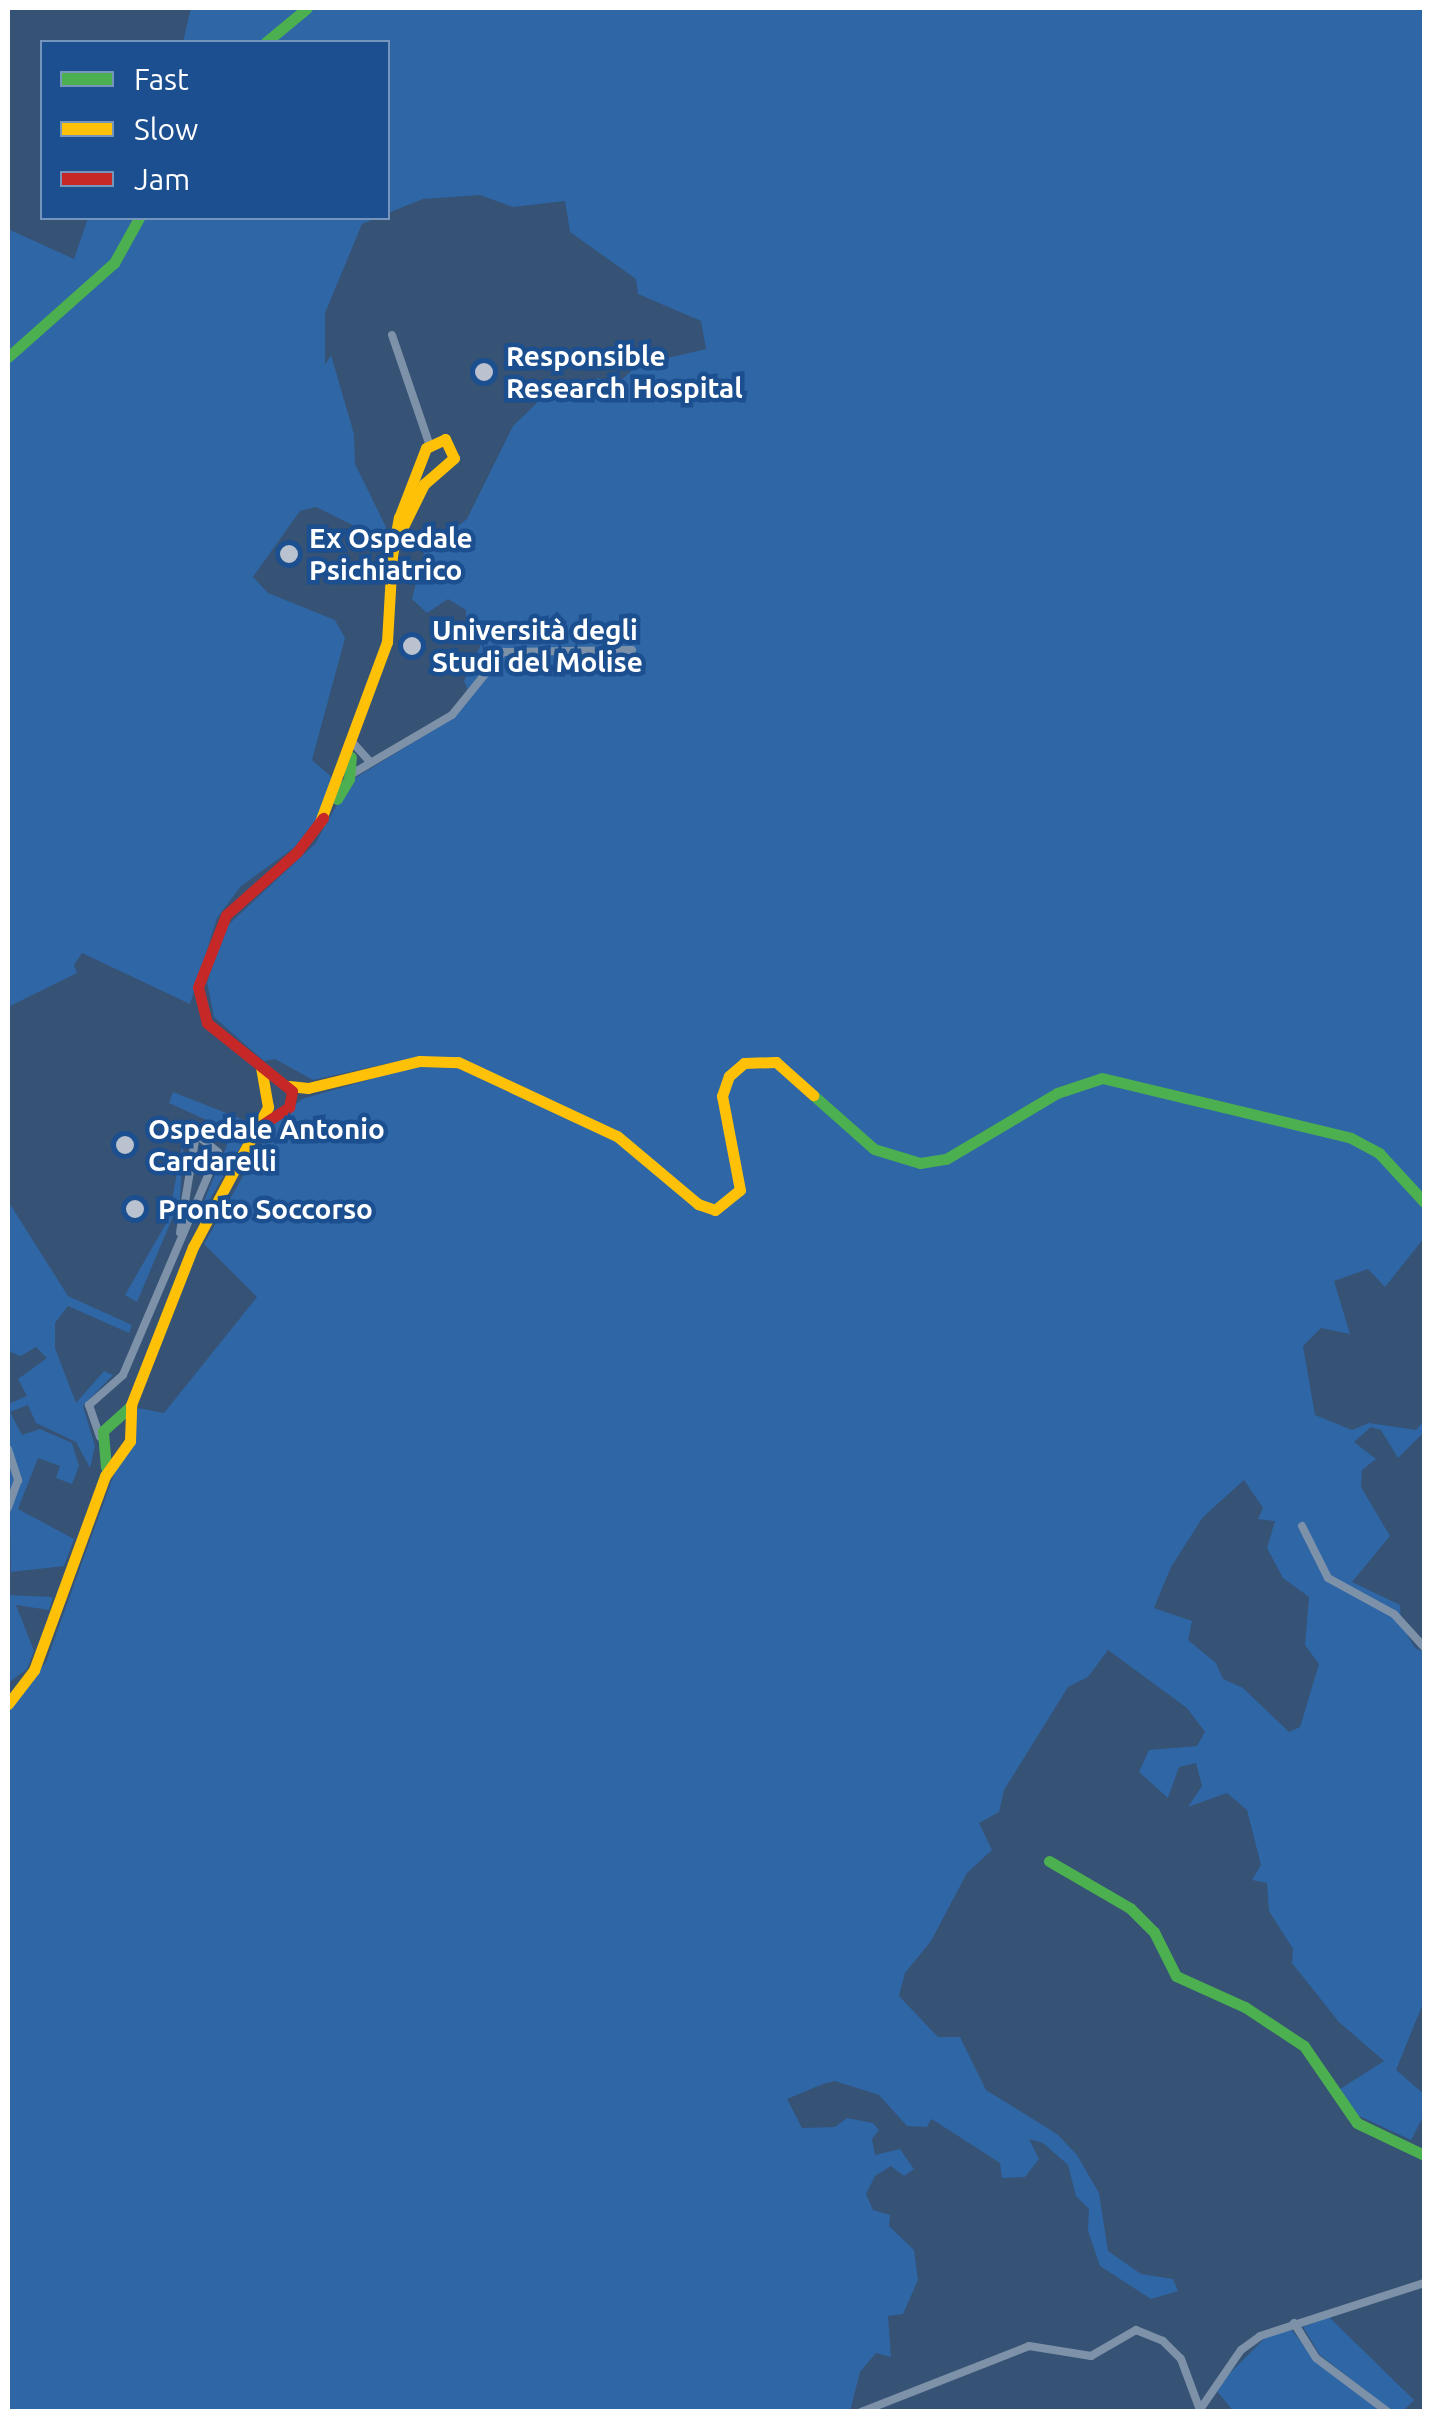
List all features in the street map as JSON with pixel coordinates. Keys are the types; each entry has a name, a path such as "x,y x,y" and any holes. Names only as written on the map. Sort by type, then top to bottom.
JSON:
{"main road":[{"path":"268,40 307,8"},
{"path":"8,356 114,263 138,220"},
{"path":"431,445 436,468 447,467"},
{"path":"394,545 424,484 447,467 454,446 431,445"},
{"path":"345,776 358,722 392,622 394,545 431,445"},
{"path":"358,722 345,776 320,822 297,852 222,922 197,999 224,1042 284,1084 308,1088 420,1061 458,1062 617,1136 698,1204 715,1210 730,1204 740,1190 722,1096 729,1076 744,1063 776,1062 874,1149 920,1163 946,1159 1057,1093 1102,1078 1351,1138 1379,1153 1424,1202"},
{"path":"8,1704 34,1670 105,1476 118,1424 131,1406 193,1247 268,1106 261,1069"},
{"path":"265,1090 284,1084"},
{"path":"284,1084 288,1106"},
{"path":"260,1126 308,1088"},
{"path":"268,1106 288,1106"},
{"path":"110,1447 130,1441 118,1424"},
{"path":"1049,1861 1130,1908 1154,1932 1176,1976 1194,1989 1246,2008 1304,2046 1357,2123 1424,2155"}],"street":[{"path":"392,334 431,445"},
{"path":"345,776 452,714 503,652 632,650"},
{"path":"354,744 370,762"},
{"path":"110,1447 90,1418 94,1399 123,1375 180,1233 218,1152 196,1134 180,1233"},
{"path":"90,1418 118,1424"},
{"path":"8,1449 18,1480 8,1508"},
{"path":"1302,1526 1328,1578 1394,1614 1424,1647"},
{"path":"1199,2411 1241,2350 1294,2323 1424,2283"},
{"path":"1294,2323 1316,2358 1388,2412"},
{"path":"861,2412 1028,2346 1091,2356 1136,2330 1175,2352 1199,2411"}],"shaded area":[{"path":"191,8 1424,8 1424,1196 1409,1194 1424,1209 1424,1238 1385,1287 1368,1269 1334,1281 1350,1334 1321,1328 1303,1346 1315,1415 1352,1430 1369,1423 1416,1430 1424,1421 1424,1432 1398,1458 1381,1430 1371,1427 1354,1442 1376,1459 1362,1470 1361,1487 1390,1536 1352,1582 1400,1605 1401,1624 1415,1648 1424,1652 1424,2001 1396,2070 1424,2094 1424,2115 1411,2140 1353,2113 1340,2089 1384,2061 1339,2022 1292,1963 1293,1949 1269,1911 1267,1883 1252,1880 1261,1865 1247,1810 1227,1793 1188,1807 1202,1786 1196,1763 1179,1767 1168,1798 1139,1772 1149,1750 1197,1746 1205,1732 1187,1708 1108,1650 1088,1677 1068,1687 1004,1790 999,1812 979,1823 992,1850 967,1873 931,1941 905,1973 899,1996 938,2037 960,2037 986,2090 1057,2134 1077,2155 1099,2193 1108,2251 1141,2274 1173,2279 1178,2291 1151,2299 1100,2266 1088,2231 1089,2209 1076,2196 1068,2165 1043,2143 1029,2139 1039,2159 1025,2177 1002,2178 1000,2163 931,2119 927,2127 907,2126 879,2095 835,2081 823,2084 787,2099 802,2128 835,2127 847,2118 873,2123 879,2130 872,2139 875,2155 900,2149 914,2169 904,2176 891,2166 875,2176 866,2194 873,2210 890,2215 889,2226 914,2250 918,2280 903,2314 888,2316 891,2357 876,2353 860,2372 850,2411 8,2412 8,1712 46,1662 138,1408 164,1413 257,1297 204,1244 274,1122 302,1099 399,1071 399,1061 313,1080 275,1059 264,1061 214,1017 207,982 227,926 315,844 350,781 447,722 471,697 464,681 484,638 482,625 466,620 466,610 448,599 427,613 412,599 424,552 467,519 513,426 548,392 583,392 597,378 618,383 638,365 706,349 701,321 638,294 636,279 570,232 565,201 513,207 480,195 423,199 390,212 390,40 183,40","holes":["1244,1480 1263,1508 1258,1519 1275,1521 1267,1548 1283,1578 1309,1597 1305,1645 1319,1664 1300,1727 1289,1732 1243,1688 1223,1679 1216,1663 1188,1640 1192,1621 1154,1608 1171,1567 1203,1517"]},
{"path":"87,220 372,220 362,224 325,313 325,365 331,355 354,434 355,464 386,527 381,539 316,507 300,511 253,577 268,593 335,620 345,638 312,760 334,779 320,815 295,847 241,886 217,918 190,1004 82,953 74,965 77,973 8,1007 8,229 74,259"},
{"path":"173,1092 254,1124 193,1228 227,1145 215,1124 169,1103"},
{"path":"184,1136 180,1200 137,1302 125,1295 168,1220"},
{"path":"8,1201 68,1296 132,1325 129,1333 68,1306 55,1323 55,1348 76,1403 104,1371 113,1375 83,1406 95,1446 90,1468 76,1442 36,1423 28,1405 10,1412 22,1435 40,1429 72,1443 79,1466 72,1484 56,1478 60,1466 38,1458 18,1509 74,1539 64,1566 11,1572 8,1404 27,1396 18,1379 47,1358 36,1347 21,1356 8,1351"},
{"path":"8,1595 53,1597 49,1610 16,1605 34,1651 27,1669 8,1683"},
{"path":"1329,2317 1414,2400 1403,2411 1392,2411 1320,2355 1303,2327"},
{"path":"1292,2330 1315,2361 1380,2411 1233,2411 1217,2391 1228,2375 1267,2336"}],"traffic: fast":[{"path":"268,40 307,8"},
{"path":"8,357 114,263 138,220"},
{"path":"337,799 349,779 351,757"},
{"path":"813,1095 874,1149 920,1163 946,1159 1057,1093 1102,1078 1351,1138 1379,1153 1424,1202"},
{"path":"106,1467 103,1431 131,1406"},
{"path":"1049,1861 1130,1908 1154,1932 1176,1976 1245,2007 1304,2046 1357,2123 1424,2155"}],"traffic: slow":[{"path":"320,822 387,642 392,556 399,518 426,448 445,439 454,458 424,484 394,545"},
{"path":"289,1086 308,1088 420,1061 458,1062 617,1136 698,1204 715,1210 740,1190 722,1096 729,1076 744,1063 776,1062 813,1095"},
{"path":"8,1704 34,1670 105,1476 130,1441 131,1405 193,1247 268,1107 261,1069"}],"traffic: jam":[{"path":"260,1126 289,1107 292,1091 207,1023 198,987 226,915 297,852 323,818"}],"place":[{"name":"Responsible Research Hospital","path":"484,372"},
{"name":"Ex Ospedale Psichiatrico","path":"289,554"},
{"name":"Università degli Studi del Molise","path":"412,646"},
{"name":"Ospedale Antonio Cardarelli","path":"125,1145"},
{"name":"Pronto Soccorso","path":"135,1209"}]}
